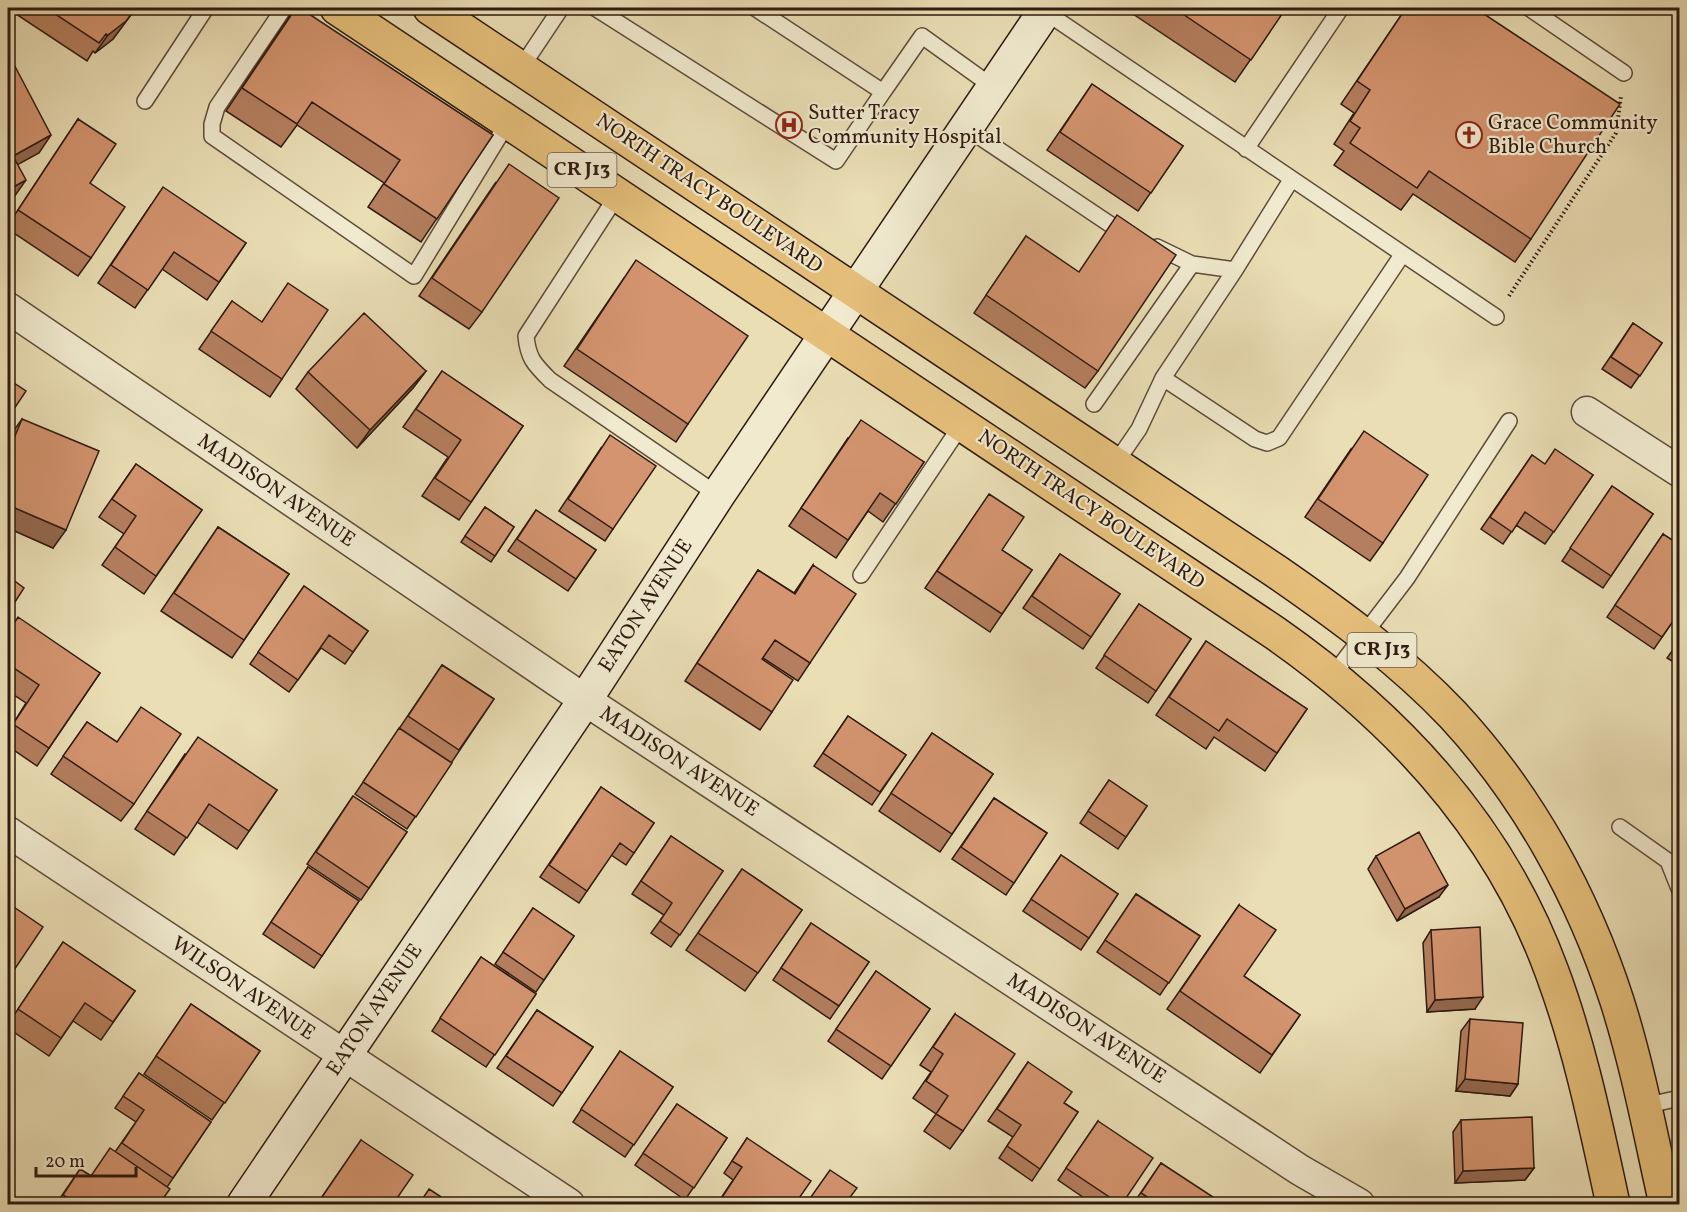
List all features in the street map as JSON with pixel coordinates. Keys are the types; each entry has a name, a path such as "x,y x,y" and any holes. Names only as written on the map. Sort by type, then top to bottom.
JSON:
{"main road":[{"name":"NORTH TRACY BOULEVARD","path":"337,8 1275,633 1333,675 1384,720 1440,780 1487,845 1512,886 1551,969 1567,1015 1594,1117 1613,1204"},
{"name":"NORTH TRACY BOULEVARD","path":"430,8 1327,606 1365,635 1425,687 1453,716 1505,779 1546,840 1576,897 1604,962 1618,1003 1666,1204"}],"street":[{"name":"EATON AVENUE","path":"244,1204 585,700 718,495 1046,9"},
{"name":"MADISON AVENUE","path":"8,308 585,700 1300,1170 1359,1204"},
{"path":"1587,412 1680,472"},
{"name":"WILSON AVENUE","path":"8,832 569,1204"}],"lane":[{"path":"145,101 207,8"},
{"path":"284,8 217,107 212,124 212,136 414,276 508,122"},
{"path":"521,68 561,8"},
{"path":"595,8 836,161 922,36 993,87"},
{"path":"755,8 884,92"},
{"path":"1246,149 1341,8"},
{"path":"1529,8 1624,73"},
{"path":"1046,9 1246,149 1496,317"},
{"path":"965,127 1114,227 1192,264 1235,270"},
{"path":"1115,464 1139,429 1163,378 1292,180"},
{"path":"618,194 526,336 528,354 536,367 550,380 718,495"},
{"path":"1163,378 1255,440 1267,443 1279,438 1402,255"},
{"path":"1094,404 1192,264"},
{"path":"1333,675 1407,578 1509,421"},
{"path":"861,575 962,424"},
{"path":"1620,827 1674,864 1680,891"},
{"path":"1644,1106 1680,1098"}],"path":[{"path":"1496,317 1616,133 1624,73"}],"building":[{"path":"46,8 136,8 126,21 108,35 106,34 99,43"},
{"path":"296,8 300,8 493,135 437,219 384,184 400,160 312,102 297,124 242,88"},
{"path":"1174,8 1286,8 1251,60"},
{"name":"Grace Community Bible Church","path":"1406,8 1475,8 1620,104 1531,239 1429,171 1417,188 1350,143 1360,128 1350,121 1370,90 1357,81"},
{"path":"8,53 51,135 13,156 26,180 8,190"},
{"path":"1092,84 1183,146 1151,193 1060,132"},
{"path":"78,119 116,144 90,183 125,207 91,258 18,210"},
{"path":"509,164 559,198 482,312 432,278"},
{"path":"163,187 246,243 219,282 174,252 148,290 111,265"},
{"path":"1117,215 1176,255 1098,371 986,295 1026,236 1079,272"},
{"path":"636,260 748,336 688,424 577,349"},
{"path":"288,283 328,310 282,379 211,331 232,301 262,322"},
{"path":"364,313 426,371 370,430 308,372"},
{"path":"1633,323 1662,343 1640,376 1611,357"},
{"path":"442,371 523,426 471,502 435,478 461,440 416,409"},
{"path":"8,379 26,391 8,418"},
{"path":"22,419 99,451 66,530 8,505 8,453"},
{"path":"861,420 924,462 896,504 880,493 848,540 801,508"},
{"path":"1364,431 1428,475 1383,543 1318,499"},
{"path":"610,435 656,466 613,529 568,499"},
{"path":"1555,449 1593,475 1554,532 1525,512 1512,532 1490,517 1532,455 1545,464"},
{"path":"136,464 202,510 156,576 115,547 136,516 112,499"},
{"path":"1612,486 1653,514 1611,576 1570,548"},
{"path":"989,494 1024,517 1002,550 1032,570 1002,614 937,571"},
{"path":"485,507 514,527 495,556 465,536"},
{"path":"536,510 596,550 576,579 517,539"},
{"path":"218,527 289,574 244,640 174,593"},
{"path":"1663,534 1680,545 1680,611 1662,637 1615,605"},
{"path":"1060,554 1120,594 1091,637 1032,596"},
{"path":"813,565 856,594 810,663 775,640 762,659 793,680 772,712 697,663 758,570 795,594"},
{"path":"8,576 24,588 8,613"},
{"path":"304,586 368,631 353,652 329,635 298,680 258,652"},
{"path":"1139,604 1191,639 1156,691 1104,655"},
{"path":"18,617 100,673 49,748 13,724 39,685 8,664 8,633"},
{"path":"1206,641 1307,709 1277,753 1227,719 1219,731 1169,697"},
{"path":"442,665 494,699 459,750 408,716"},
{"path":"141,707 181,734 134,804 63,756 87,722 117,742"},
{"path":"848,716 906,755 880,792 823,753"},
{"path":"399,728 452,763 416,817 363,782"},
{"path":"932,733 993,774 952,834 891,793"},
{"path":"198,737 277,790 249,831 209,804 187,838 147,811"},
{"path":"1109,780 1147,806 1126,837 1088,811"},
{"path":"601,787 654,823 634,853 620,843 587,891 549,865"},
{"path":"353,796 407,832 369,888 316,852"},
{"path":"994,798 1047,833 1014,883 961,847"},
{"path":"1419,832 1448,885 1405,909 1376,856"},
{"path":"671,836 723,871 680,935 660,921 672,903 641,881"},
{"path":"1061,855 1118,894 1089,938 1031,899"},
{"path":"308,867 359,901 322,956 271,922"},
{"path":"742,869 802,910 758,973 698,933"},
{"path":"1136,894 1200,936 1169,983 1105,940"},
{"path":"8,903 43,927 8,979"},
{"path":"1239,905 1276,930 1244,976 1300,1015 1272,1055 1180,991"},
{"path":"533,908 574,936 544,980 503,952"},
{"path":"811,923 869,962 839,1006 781,968"},
{"path":"1480,927 1483,997 1435,1000 1431,930"},
{"path":"63,942 135,991 113,1022 85,1003 61,1038 18,1009"},
{"path":"481,957 536,994 495,1055 440,1018"},
{"path":"876,971 930,1009 891,1066 836,1029"},
{"path":"191,1004 260,1051 225,1103 156,1056"},
{"path":"537,1010 593,1047 562,1093 506,1056"},
{"path":"955,1014 1015,1054 963,1131 936,1114 948,1096 926,1081 943,1054 933,1047"},
{"path":"1470,1019 1523,1023 1518,1084 1465,1079"},
{"path":"620,1051 673,1087 634,1145 581,1109"},
{"path":"1028,1062 1072,1092 1064,1103 1078,1112 1040,1169 1007,1146 1021,1125 997,1109"},
{"path":"139,1073 211,1122 173,1178 122,1143 144,1110 123,1096"},
{"path":"677,1104 727,1138 694,1188 643,1153"},
{"path":"1532,1117 1534,1168 1463,1171 1461,1120"},
{"path":"1098,1121 1153,1158 1122,1204 1066,1168"},
{"path":"747,1138 811,1181 795,1204 722,1204 719,1202 742,1167 732,1161"},
{"path":"361,1140 413,1175 393,1204 327,1204 320,1200"},
{"path":"110,1148 170,1189 159,1204 78,1204 63,1195 80,1169 91,1176"},
{"path":"8,1161 14,1166 8,1175"},
{"path":"1161,1163 1216,1199 1212,1204 1153,1204 1155,1202 1141,1193"},
{"path":"830,1170 857,1188 845,1204 806,1204"},
{"path":"429,1189 452,1204 419,1204"}],"place":[{"name":"Sutter Tracy Community Hospital","path":"789,125"},
{"name":"Grace Community Bible Church","path":"1469,135"}]}
